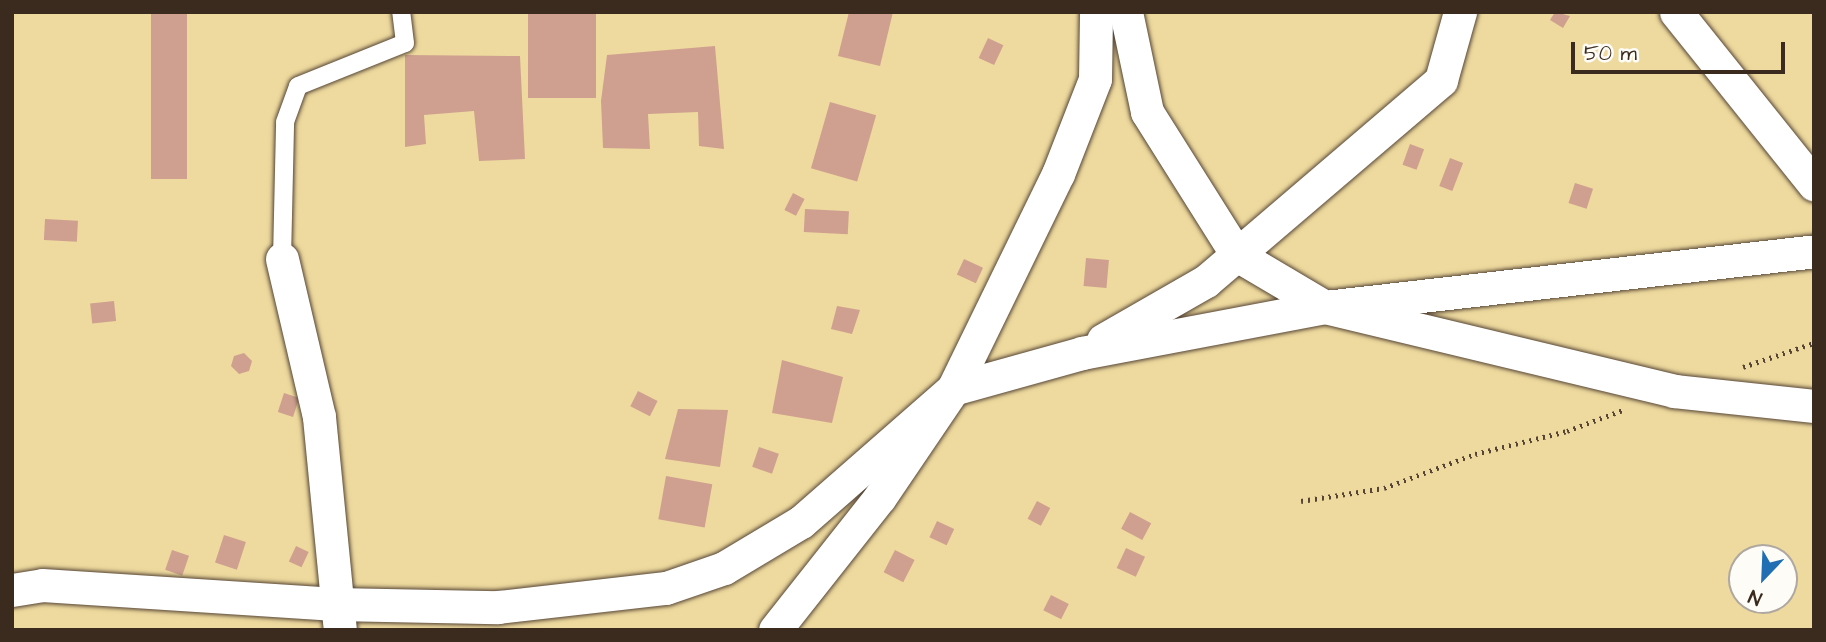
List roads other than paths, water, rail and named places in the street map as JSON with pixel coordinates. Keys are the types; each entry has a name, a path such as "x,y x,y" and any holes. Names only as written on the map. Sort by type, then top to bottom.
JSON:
{"street":[{"path":"775,630 880,497 953,389 1058,174 1095,79 1096,12"},
{"path":"1126,12 1147,112 1237,255 1325,307 1674,391 1814,407"},
{"path":"1082,353 1206,281 1441,79 1460,12"},
{"path":"1676,12 1814,184"},
{"path":"12,590 42,585 338,617 498,607 666,589 724,568 801,522 953,389 1082,353 1325,307 1814,251"},
{"path":"282,259 319,417 338,617"}],"lane":[{"path":"282,259 285,121 299,86 405,43 401,12"}]}
